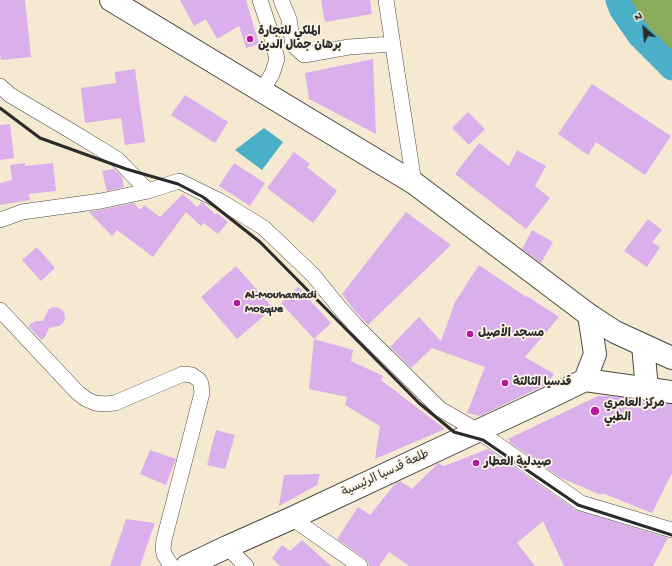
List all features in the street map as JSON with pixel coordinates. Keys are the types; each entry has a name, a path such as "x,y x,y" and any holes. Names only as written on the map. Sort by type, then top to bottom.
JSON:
{"main road":[{"path":"112,0 414,183 588,315 615,332 672,358"},
{"path":"588,315 595,354 585,380 672,392"},
{"path":"643,345 647,389"},
{"name":"طلعة قدسيا الرئيسية","path":"187,566 585,380"}],"street":[{"path":"260,0 277,59 272,74 262,91"},
{"path":"281,0 289,20 293,45 304,55 349,47 392,44"},
{"path":"386,0 414,183"},
{"path":"0,86 10,95 117,159 148,191"},
{"path":"0,220 22,212 101,201 148,191 179,181 220,201 264,228 313,275 338,307 356,326 440,409 478,431 581,502 672,530"},
{"path":"0,310 78,393 95,403 116,404 183,374 192,375 202,384 202,393 164,540 164,554 172,566"},
{"path":"292,518 360,566"},
{"path":"227,547 246,566"}],"green space":[{"path":"620,0 672,0 672,69 640,36"}],"water":[{"path":"264,128 283,142 262,170 235,150"}],"building":[{"path":"0,0 25,0 31,57 1,60"},
{"path":"180,0 246,0 259,44 246,48 239,26 217,39 206,19 194,26"},
{"path":"321,0 370,0 372,14 325,22"},
{"path":"373,59 376,134 309,99 305,73"},
{"path":"135,69 145,142 125,145 121,118 85,123 81,88 116,83 115,72"},
{"path":"592,84 671,136 645,175 596,142 588,155 558,134"},
{"path":"185,95 228,122 215,143 171,115"},
{"path":"468,112 485,129 469,145 452,128"},
{"path":"10,124 14,158 0,160 0,125"},
{"path":"479,143 509,166 517,150 546,166 535,186 550,198 526,229 455,174"},
{"path":"294,152 310,164 307,167 337,191 313,223 267,188"},
{"path":"25,163 25,166 53,163 56,191 29,194 30,200 0,205 0,183 12,180 10,165"},
{"path":"234,163 265,183 250,206 219,186"},
{"path":"114,169 122,177 124,187 107,191 102,171"},
{"path":"183,194 197,207 202,202 216,215 217,213 228,222 218,234 204,223 201,226 186,212 153,257 117,230 112,236 89,212 134,203 140,210 144,205 160,217"},
{"path":"406,212 451,245 368,325 342,294"},
{"path":"648,219 662,230 652,242 660,247 647,267 624,251"},
{"path":"532,230 553,242 541,263 522,249"},
{"path":"37,247 55,268 41,281 22,260"},
{"path":"479,265 526,297 527,296 559,317 525,357 554,374 547,384 480,416 467,413 485,367 432,348 411,368 390,347 419,317 441,341 455,302"},
{"name":"Al-Mouhamadi Mosque","path":"236,266 273,308 237,339 201,297"},
{"path":"298,287 331,323 314,339 281,303"},
{"path":"53,307 59,308 64,312 64,321 59,326 49,328 44,338 41,340 29,327 30,324 36,321 43,321 48,310"},
{"path":"314,339 353,350 351,361 383,376 381,380 445,429 375,459 380,426 345,405 347,397 309,389"},
{"path":"598,396 628,398 646,402 672,404 672,473 652,513 602,493 601,495 559,477 509,442 510,441 508,439"},
{"path":"216,430 235,435 225,469 207,465"},
{"path":"488,449 576,510 668,538 653,566 564,566 543,521 517,543 535,566 409,566 389,552 379,566 369,566 365,559 337,539 358,507 370,515 395,484 400,481 412,489 438,463 444,466"},
{"path":"150,450 176,459 166,485 140,474"},
{"path":"320,474 317,485 279,506 284,475"},
{"path":"126,519 155,523 140,566 110,566"},
{"path":"302,540 331,566 280,566 272,558 282,545 290,551"}],"waterway":[{"path":"618,0 622,10 640,36 672,68"}],"railway":[{"path":"0,108 40,138 126,169 178,184 203,197 260,242 419,403 454,432 483,440 578,505 672,535"}],"place":[{"name":"الملكي للتجارة برهان جمال الدين","path":"250,39"},
{"name":"Al-Mouhamadi Mosque","path":"237,303"},
{"name":"مسجد الأصيل","path":"470,334"},
{"name":"قدسيا الثالثة","path":"505,383"},
{"name":"مركز العامري الطبي","path":"595,411"},
{"name":"صيدلية العطار","path":"476,463"}]}
